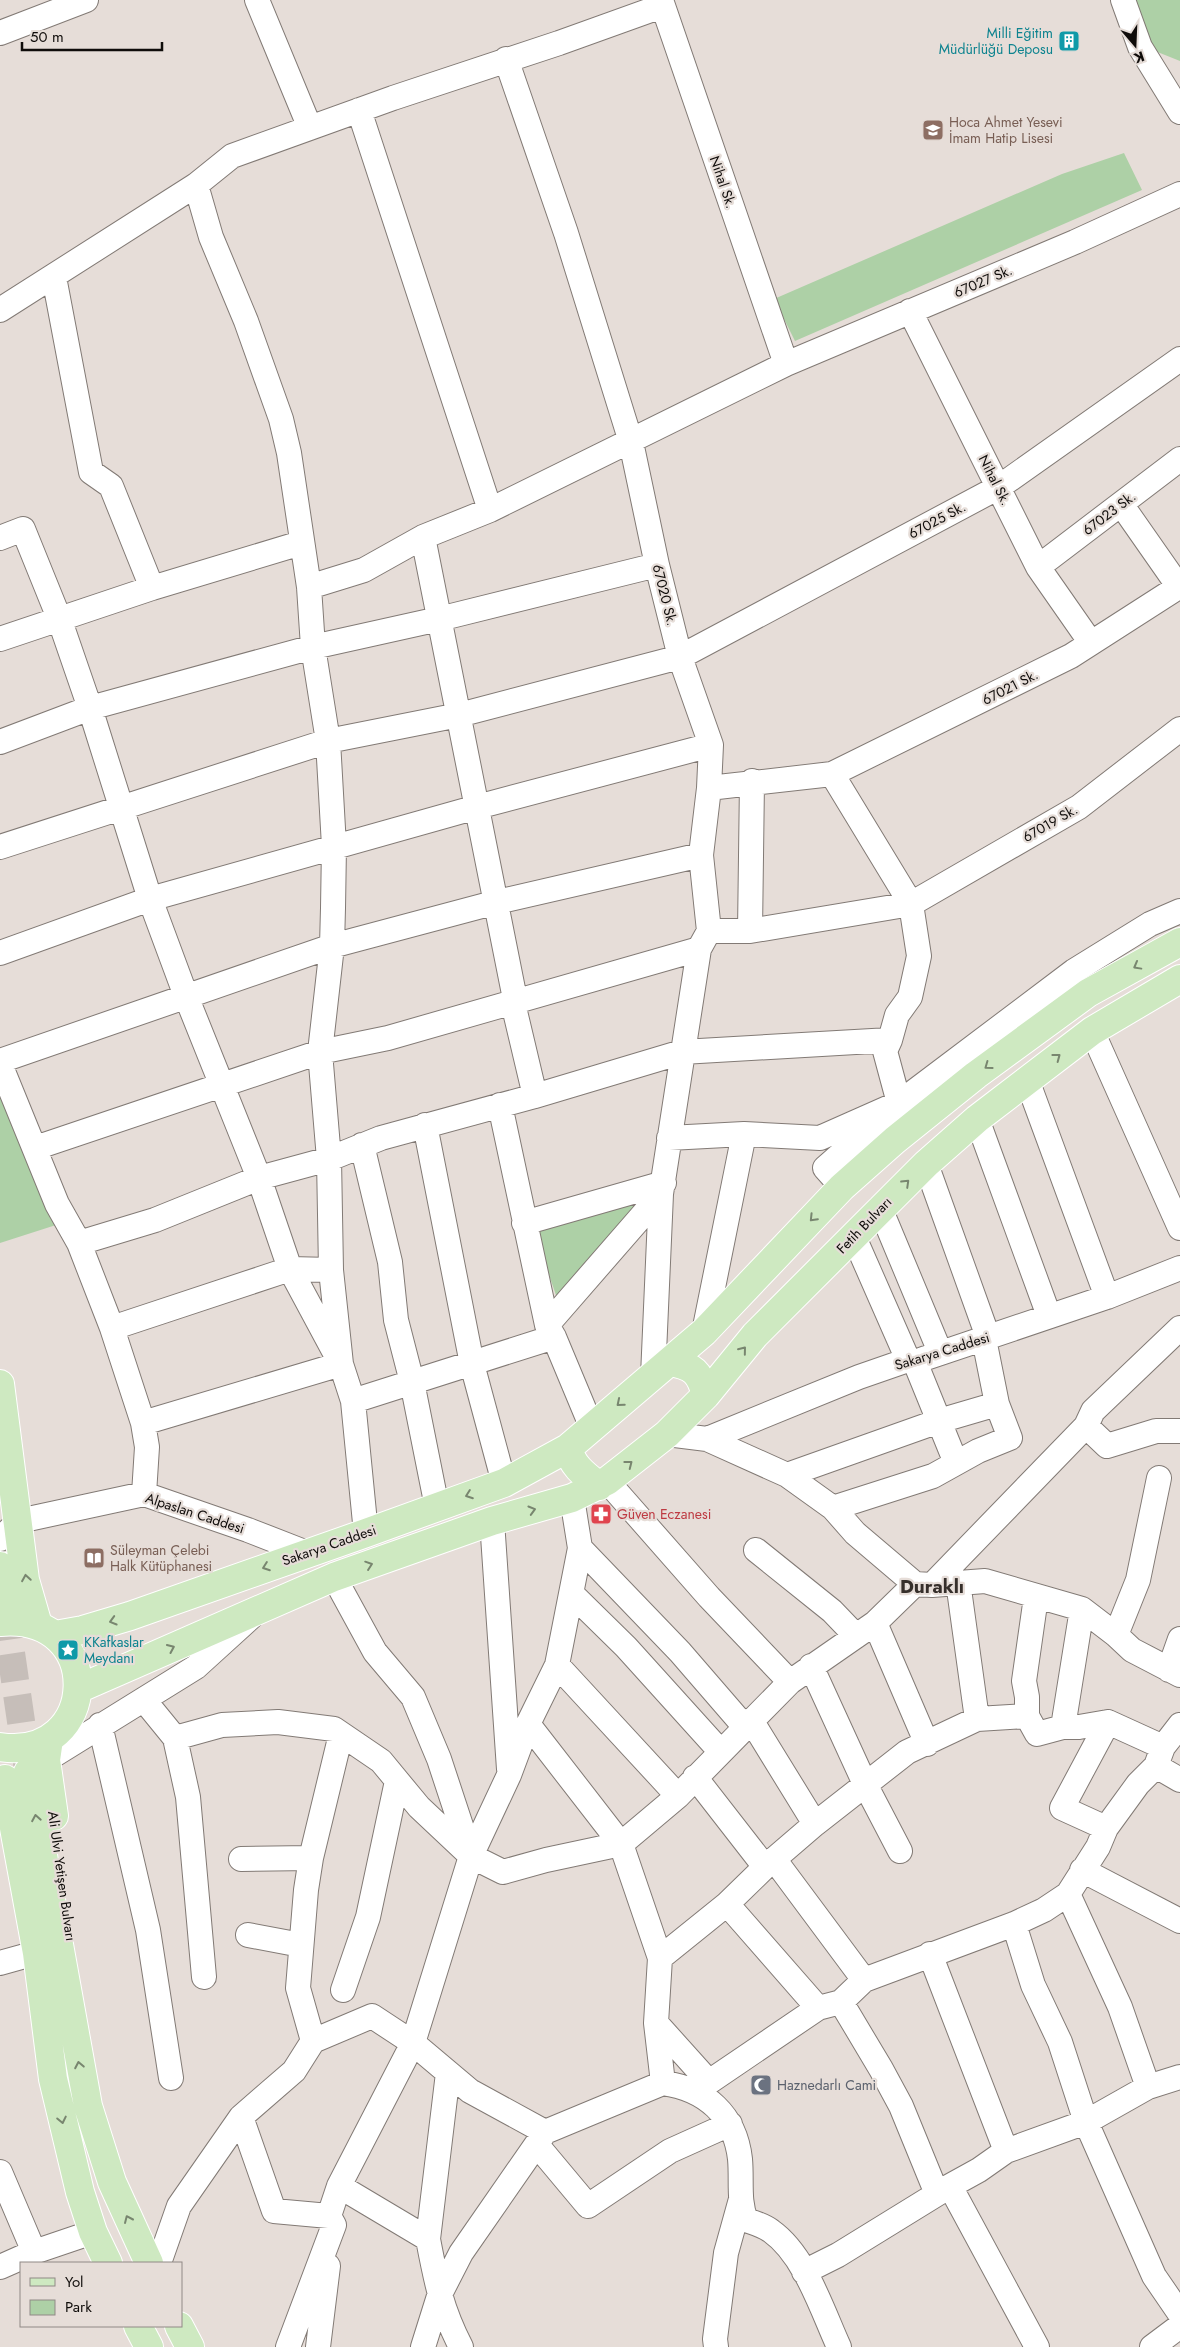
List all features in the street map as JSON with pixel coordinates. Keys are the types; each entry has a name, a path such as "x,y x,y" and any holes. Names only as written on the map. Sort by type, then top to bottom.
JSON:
{"main road":[{"path":"592,1428 704,1332 842,1187 976,1075 1080,999 1180,942"},
{"name":"Fetih Bulvarı","path":"572,1498 603,1484 666,1434 706,1395 755,1335 854,1237 880,1208 926,1164 977,1120 1092,1031 1180,979"},
{"path":"661,1369 685,1365 696,1372 702,1380 706,1395"},
{"path":"0,1384 10,1530 25,1580 46,1630 71,1656 76,1668 78,1688 74,1708 64,1726 32,1763"},
{"name":"Sakarya Caddesi","path":"3,1617 46,1630 83,1630 130,1616 504,1483 568,1448 592,1428"},
{"path":"568,1448 570,1457 577,1467 603,1484"},
{"path":"78,1688 334,1577 492,1521 572,1498"},
{"path":"0,1566 3,1617"},
{"path":"0,1747 14,1749 32,1747 37,1953 58,2017 53,2079 68,2148 93,2232 108,2262"},
{"name":"Ali Ulvi Yetişen Bulvarı","path":"32,1763 76,1976 58,2017 112,2182 149,2262"},
{"path":"0,1831 12,1959 58,2017"},
{"path":"139,2327 149,2347"},
{"path":"180,2327 190,2347"}],"street":[{"path":"0,33 86,0"},
{"path":"258,0 310,128"},
{"path":"1123,0 1140,47 1180,112"},
{"path":"0,310 196,185 232,156 359,110 559,43 662,3"},
{"name":"Nihal Sk.","path":"662,3 786,364"},
{"name":"67020 Sk.","path":"506,60 566,233 631,442 657,565 680,657 711,745"},
{"path":"359,110 490,510"},
{"path":"196,185 211,237 249,330 281,419 289,453 309,587 313,647 328,741 334,846 332,946 320,1052 329,1159 330,1270 341,1364"},
{"name":"67027 Sk.","path":"309,587 364,570 423,537 490,510 786,364 1075,242 1180,194"},
{"path":"54,277 80,402 91,472 111,486 152,588"},
{"name":"Nihal Sk.","path":"910,311 1038,567 1091,643"},
{"name":"67025 Sk.","path":"0,847 328,741 459,714 680,657 999,487 1180,359"},
{"name":"67023 Sk.","path":"1038,567 1180,459"},
{"path":"1121,504 1179,586"},
{"path":"0,538 23,529 59,618 90,708 150,899 186,996 259,1178 290,1270 341,1364 353,1401 366,1533"},
{"path":"423,537 497,902 514,994 513,1003 535,1096"},
{"path":"0,639 152,588 301,543"},
{"path":"0,742 90,708 313,647 439,619 657,565"},
{"name":"67021 Sk.","path":"832,774 1071,656 1179,586"},
{"name":"67019 Sk.","path":"911,904 1079,807 1180,729"},
{"path":"0,953 150,899 477,806 711,745 710,788 701,855 704,940 682,1052 663,1188 661,1369"},
{"path":"710,788 832,774 911,904 918,956 910,997 897,1015 885,1050 900,1103"},
{"path":"750,931 752,782"},
{"path":"144,1494 147,1447 143,1423 112,1328 78,1242 57,1204 0,1062 332,946 497,902 701,855"},
{"path":"35,1148 320,1052 388,1038 513,1003 704,940 911,904"},
{"path":"842,1187 825,1168 900,1103 1074,971 1150,924 1180,911"},
{"path":"1092,1031 1180,1228"},
{"path":"78,1242 155,1220 259,1178 329,1159 362,1145 425,1124 535,1096 682,1052 890,1040"},
{"path":"1027,1080 1107,1297"},
{"path":"669,1138 744,1134 820,1138 900,1103"},
{"path":"500,1105 524,1223 550,1331 592,1428"},
{"path":"977,1120 1049,1316"},
{"path":"425,1124 472,1364 504,1483"},
{"path":"704,1332 744,1134"},
{"path":"362,1145 390,1262 396,1320 412,1382 437,1507"},
{"path":"833,1508 933,1476 978,1451 1010,1438 997,1404 986,1338 926,1164"},
{"path":"524,1223 663,1188"},
{"path":"353,1401 472,1364 550,1331 663,1188"},
{"path":"880,1208 940,1352"},
{"path":"854,1237 912,1361 956,1463"},
{"name":"Sakarya Caddesi","path":"707,1439 859,1377 986,1338 1107,1297 1180,1268"},
{"path":"112,1328 290,1270 330,1270"},
{"path":"175,1738 222,1725 278,1722 334,1729 381,1761 419,1807 471,1856 503,1872 546,1860 621,1844 678,1796 747,1723 790,1682 875,1623 924,1585 1086,1426 1093,1411 1180,1328"},
{"path":"143,1423 341,1364"},
{"path":"787,1475 939,1421 997,1404"},
{"path":"1086,1426 1107,1446 1156,1431 1180,1431"},
{"path":"666,1434 707,1439 787,1475 833,1508 856,1533 924,1585 985,1581 1082,1609 1132,1650 1175,1673 1180,1639"},
{"path":"1116,1635 1138,1580 1159,1478"},
{"path":"603,1484 790,1682"},
{"name":"Alpaslan Caddesi","path":"10,1530 144,1494 248,1530 306,1553"},
{"path":"288,2347 331,2220 339,2186 413,2043 471,1856 509,1776 528,1724 557,1665 580,1548 572,1498"},
{"path":"492,1521 509,1776"},
{"path":"580,1548 747,1723 815,1824"},
{"path":"756,1550 832,1611 856,1636"},
{"path":"334,1577 375,1652 413,1696 440,1759 471,1856"},
{"path":"958,1582 977,1719"},
{"path":"572,1594 626,1647 720,1751"},
{"path":"1036,1597 1024,1681 1027,1697 1027,1716 1037,1734 1063,1727 1078,1727 1108,1722 1160,1757 1180,1780"},
{"path":"32,1763 144,1700 196,1667 261,1608"},
{"path":"1063,1727 1082,1609"},
{"path":"875,1623 927,1744"},
{"path":"557,1665 678,1796"},
{"path":"811,1666 865,1784 900,1851"},
{"path":"144,1700 175,1738 188,1796 204,1977"},
{"path":"660,1958 727,1904 769,1863 815,1824 907,1752 977,1719 1027,1716"},
{"path":"1106,1828 1062,1808 1108,1722"},
{"path":"528,1724 621,1844 660,1958 656,2023 674,2085"},
{"path":"100,1725 148,1930 172,2078"},
{"path":"423,2347 439,2296 462,2253 541,2138 674,2085 709,2082 818,2008 841,2002 864,1980 1014,1924 1044,1910 1068,1894 1098,1847 1106,1828 1160,1757 1180,1725"},
{"path":"314,2041 298,1988 301,1945 311,1858 341,1734"},
{"path":"695,1777 769,1863 864,1980"},
{"path":"343,1990 368,1917 398,1781"},
{"path":"241,1859 311,1858"},
{"path":"1082,1870 1180,1921"},
{"path":"1068,1894 1120,2007 1148,2087"},
{"path":"727,1904 818,2008"},
{"path":"1014,1924 1033,1985 1060,2042 1086,2122 1154,2276 1180,2314"},
{"path":"248,1934 301,1945"},
{"path":"930,1954 1006,2151"},
{"path":"841,2002 881,2069 944,2190 1037,2347"},
{"path":"159,2262 179,2206 241,2117 294,2071 314,2041 372,2016 413,2043 470,2091 541,2138 588,2206 670,2151 730,2124"},
{"path":"656,2023 709,2082"},
{"path":"448,2073 428,2239 439,2296 447,2320 461,2347"},
{"path":"804,2272 838,2255 979,2170 1006,2151 1086,2122 1148,2087 1180,2077"},
{"path":"674,2085 705,2098 730,2124 740,2159 741,2209 746,2220 772,2231 793,2254 804,2272 839,2347"},
{"path":"241,2117 274,2211 331,2220"},
{"path":"0,2172 34,2252"},
{"path":"339,2186 428,2239"},
{"path":"716,2347 715,2339 726,2253 741,2197"},
{"path":"318,2347 331,2220"},
{"path":"0,2267 34,2252 93,2232"},
{"path":"1152,2347 1180,2326"}],"green space":[{"path":"1132,0 1180,0 1180,61 1150,49"},
{"path":"1124,153 1142,190 795,341 774,299 1062,174"},
{"path":"0,1087 56,1225 0,1243"},
{"path":"642,1192 626,1226 558,1301 534,1231"}],"tunnel":[{"path":"5,1612 28,1769"}],"place":[{"name":"Milli Eğitim Müdürlüğü Deposu","path":"1069,41"},
{"name":"Hoca Ahmet Yesevi İmam Hatip Lisesi","path":"933,130"},
{"name":"Güven Eczanesi","path":"601,1514"},
{"name":"Süleyman Çelebi Halk Kütüphanesi","path":"94,1558"},
{"name":"KKafkaslar Meydanı","path":"68,1650"},
{"name":"Haznedarlı Cami","path":"761,2085"}],"district":[{"name":"Duraklı","path":"932,1586"}]}
